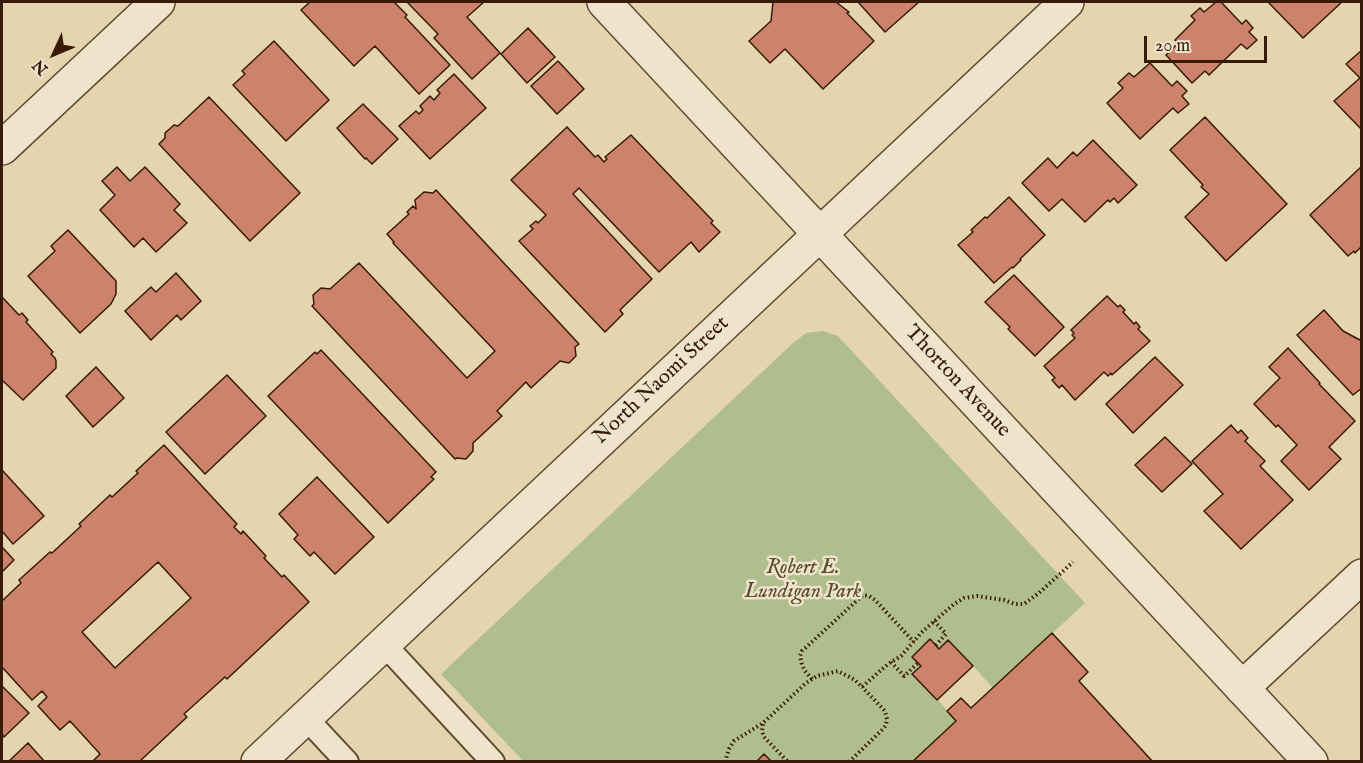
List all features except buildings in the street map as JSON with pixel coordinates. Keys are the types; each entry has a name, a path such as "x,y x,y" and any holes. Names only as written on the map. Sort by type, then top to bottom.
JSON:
{"street":[{"path":"2,148 158,2"},
{"name":"Thorton Avenue","path":"604,2 1311,762"},
{"name":"North Naomi Street","path":"258,762 1067,2"},
{"path":"1242,688 1362,576"}],"lane":[{"path":"383,643 493,762"},
{"path":"305,717 347,762"}],"path":[{"path":"862,687 891,662 902,656 922,632 954,604 964,598 976,596 1024,604 1101,536"},
{"path":"813,679 802,664 800,656 802,651 863,595 875,600 914,642"},
{"path":"934,621 946,634 936,645"},
{"path":"891,662 904,676 918,663"},
{"path":"725,762 734,741 763,723 817,676 838,672 855,680 885,711 887,718 886,725 849,762"},
{"path":"763,723 764,736 788,762"}],"green space":[{"name":"Robert E. Lundigan Park","path":"823,331 838,336 1085,603 993,688 973,666 938,700 956,721 912,761 523,761 441,674 793,343 806,333"}]}
